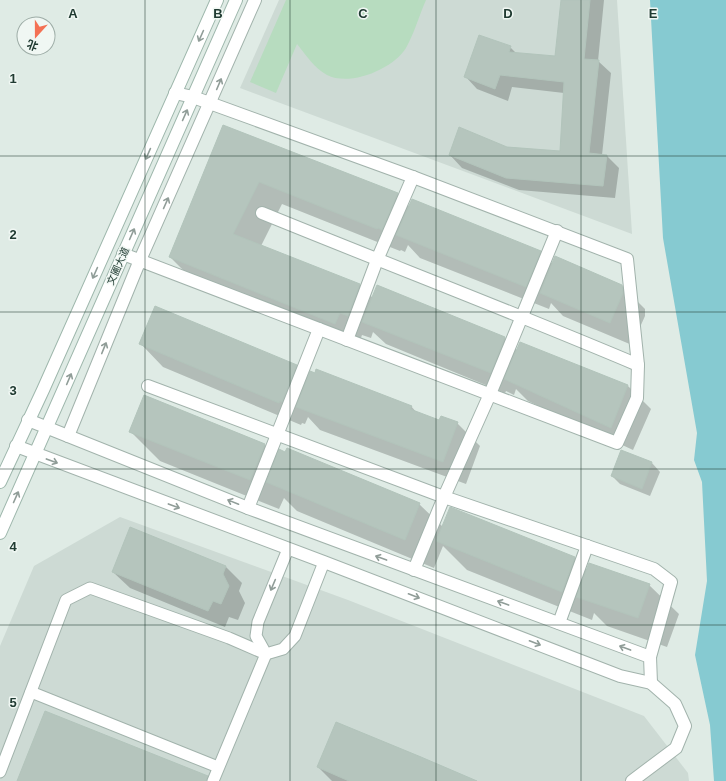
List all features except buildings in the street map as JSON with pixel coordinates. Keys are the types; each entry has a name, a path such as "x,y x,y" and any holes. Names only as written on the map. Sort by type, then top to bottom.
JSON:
{"street":[{"name":"文圃大道","path":"0,482 217,0"},
{"name":"文圃大道","path":"0,533 48,428 123,254 236,0"},
{"path":"68,436 140,260 255,0"},
{"path":"123,254 617,443 637,398 638,365 627,259 413,177 193,97 175,93"},
{"path":"347,340 377,260 413,177"},
{"path":"262,213 377,260 522,316 638,365"},
{"path":"414,570 444,497 490,394 557,231"},
{"path":"248,508 320,329"},
{"path":"148,386 444,497 654,569 671,582 650,657 651,683"},
{"path":"28,420 248,508 650,657"},
{"path":"16,446 35,455 324,562 620,676 651,683 675,704 685,726 676,748 632,781"},
{"path":"559,623 587,546"}],"lane":[{"path":"266,654 256,636 258,622 288,549"},
{"path":"0,772 66,600 90,588 229,638 266,654 283,649 295,636 324,562"},
{"path":"213,781 266,654"},
{"path":"31,692 218,767"}],"shaded area":[{"path":"279,0 617,0 632,234 240,88"},
{"path":"120,517 348,600 644,716 688,773 689,781 0,781 0,646 34,566"}],"green space":[{"path":"286,0 426,0 412,37 406,48 400,56 391,63 370,74 359,77 347,79 336,78 327,75 318,69 297,44 276,93 250,82"}],"water":[{"path":"650,0 726,0 726,781 714,781 710,725 695,655 707,581 702,482 694,460 697,433 663,238"}]}
